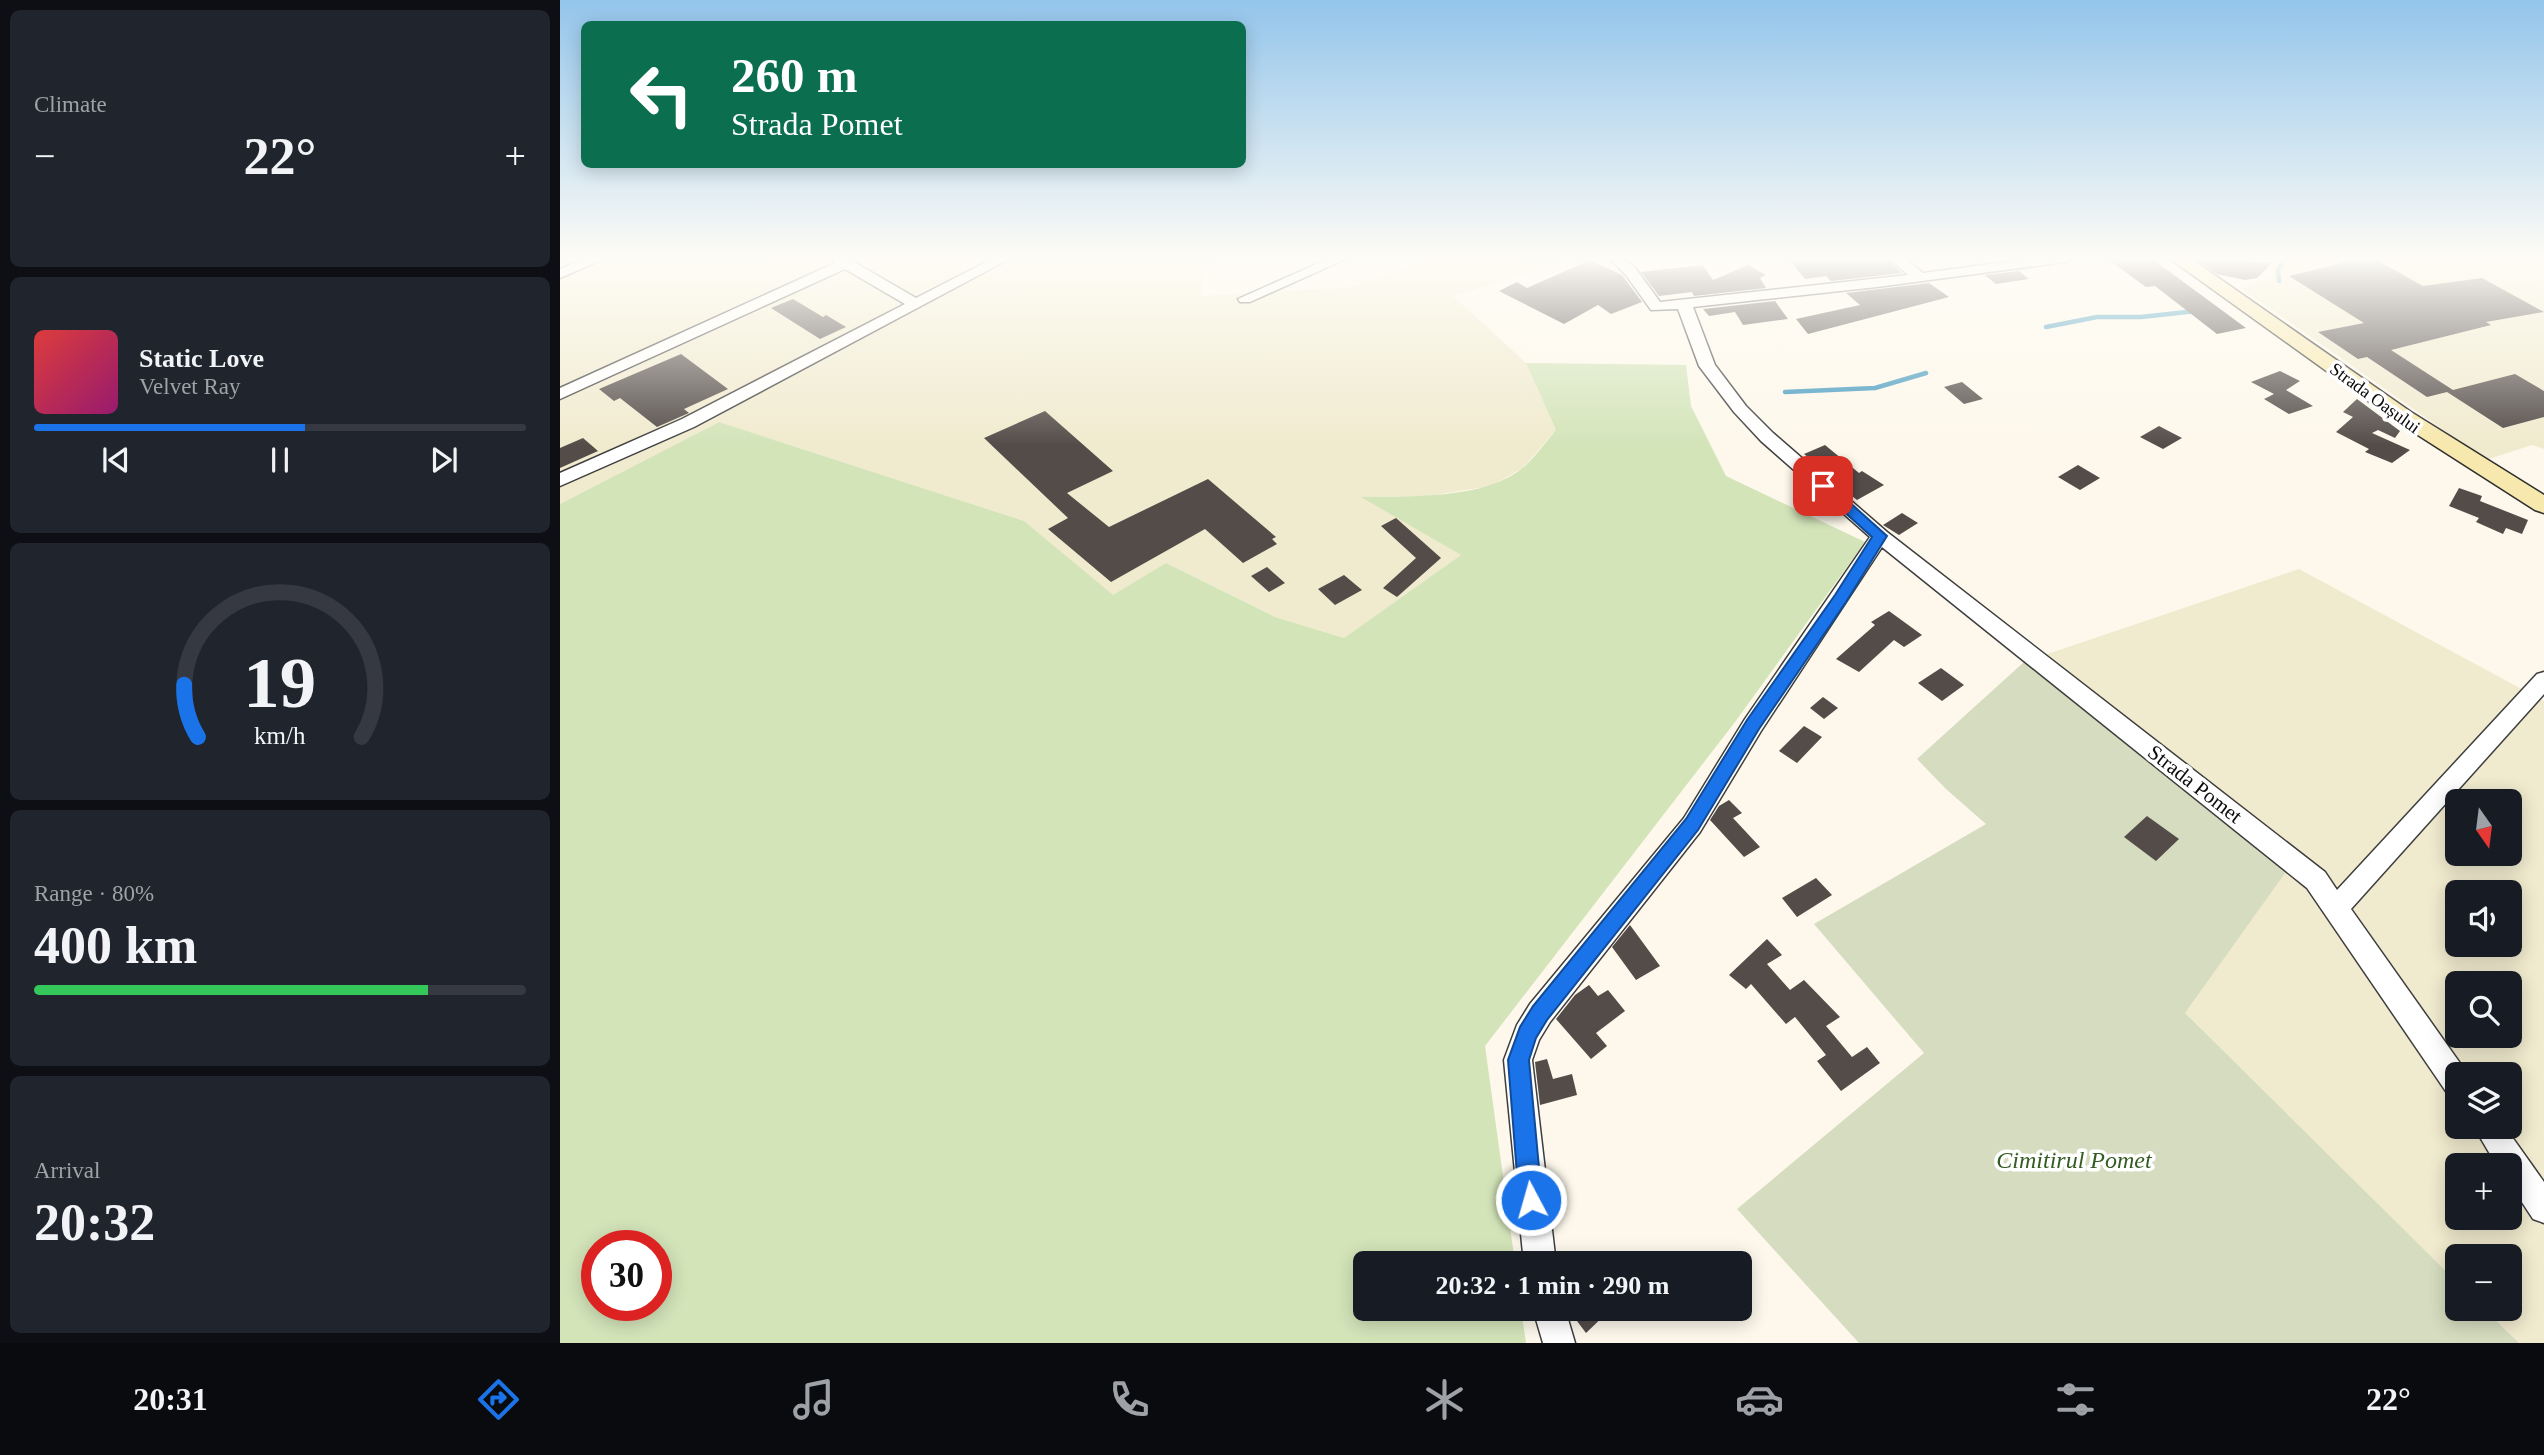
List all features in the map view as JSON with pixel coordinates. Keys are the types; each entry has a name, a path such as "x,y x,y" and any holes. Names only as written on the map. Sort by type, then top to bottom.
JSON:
{"main road":[{"name":"Strada Oașului","path":"2266,321 2411,424 2544,505"}],"street":[{"path":"560,394 714,321"},
{"path":"560,480 688,423 883,321"},
{"name":"Strada Pomet","path":"1690,321 1707,366 1740,410 1767,437 1880,536 2316,880 2445,1066"},
{"path":"1538,1251 1519,1084 1518,1060 1527,1034 1540,1013 1692,825 1753,725 1880,536"},
{"path":"2336,908 2544,680"},
{"path":"2496,1139 2544,1209"},
{"path":"1553,1321 1559,1343"}],"shaded area":[{"path":"560,321 1480,321 1526,363 1556,430 1523,468 1491,486 1427,496 1363,497 1461,555 1344,638 1275,617 1166,563 1113,596 1024,521 719,422 560,504"},
{"path":"2288,321 2544,321 2544,449 2532,445 2486,460"},
{"path":"2299,569 2544,701 2544,1343 2519,1343 2496,1321 2522,1321 2522,1244 2445,1244 2445,1270 2185,1013 2284,873 2024,662"}],"green space":[{"path":"1526,363 1686,365 1691,406 1726,476 1865,542 1735,722 1485,1046 1513,1251 1353,1251 1353,1321 1523,1321 1526,1343 560,1343 560,504 719,422 1024,521 1113,595 1166,563 1275,617 1344,638 1461,555 1361,497 1423,496 1468,491 1508,478 1536,454 1556,430"},
{"name":"Cimitirul Pomet","path":"2024,662 2285,873 2185,1013 2445,1270 2445,1321 2496,1321 2519,1343 1859,1343 1737,1209 1924,1053 1814,924 1986,824 1917,759"}],"building":[{"path":"791,321 835,321 846,327 820,339"},
{"path":"1740,321 1775,321 1743,325"},
{"path":"1797,321 1859,321 1808,334"},
{"path":"2200,321 2236,321 2246,328 2217,334"},
{"path":"2360,321 2494,321 2486,322 2491,325 2391,350 2453,390 2515,374 2544,391 2544,417 2503,428 2447,392 2427,397 2367,357 2358,359 2318,332 2364,323"},
{"path":"681,354 728,389 684,409 689,413 657,427 620,398 614,401 599,389"},
{"path":"2280,371 2300,381 2286,390 2313,406 2289,414 2264,399 2274,394 2251,382"},
{"path":"1962,382 1983,399 1964,404 1944,387"},
{"path":"2357,399 2400,431 2395,438 2378,430 2372,433 2410,450 2392,463 2365,452 2369,449 2336,432 2353,417 2343,412"},
{"path":"1045,411 1113,471 1067,493 1109,527 1208,479 1276,537 1272,539 1277,544 1243,563 1205,529 1111,582 1048,529 1068,518 984,438"},
{"path":"2159,426 2182,438 2163,449 2140,437"},
{"path":"583,438 598,451 560,468 560,448"},
{"path":"1825,445 1859,473 1862,471 1884,485 1857,500 1812,464 1815,463 1804,454"},
{"path":"2078,465 2100,478 2080,490 2058,477"},
{"path":"2459,488 2482,496 2480,501 2528,520 2522,534 2506,528 2503,534 2476,522 2479,518 2449,506"},
{"path":"1902,513 1918,523 1899,535 1883,525"},
{"path":"1396,518 1441,558 1397,597 1383,588 1416,558 1381,526"},
{"path":"1267,567 1285,583 1269,592 1251,576"},
{"path":"1344,575 1362,590 1335,605 1318,589"},
{"path":"1889,611 1922,635 1904,647 1894,640 1859,672 1836,659 1875,625 1871,622"},
{"path":"1941,668 1964,685 1942,701 1918,683"},
{"path":"1823,697 1838,708 1824,719 1810,708"},
{"path":"1804,726 1822,737 1797,763 1779,751"},
{"path":"1729,800 1742,813 1733,818 1760,847 1744,857 1710,820 1719,806"},
{"path":"2147,816 2179,839 2156,861 2124,837"},
{"path":"1816,878 1832,895 1797,917 1782,898"},
{"path":"1630,925 1660,966 1636,980 1612,947"},
{"path":"1767,939 1782,955 1767,964 1790,990 1804,980 1840,1017 1826,1026 1852,1057 1867,1047 1880,1063 1841,1091 1817,1061 1826,1055 1795,1017 1786,1024 1751,984 1746,989 1729,975"},
{"path":"1589,985 1598,996 1608,990 1625,1011 1596,1033 1607,1046 1591,1059 1556,1019 1575,995"},
{"path":"1547,1059 1553,1079 1572,1074 1577,1095 1540,1105 1535,1062"},
{"path":"1577,1321 1598,1321 1586,1333"}],"waterway":[{"path":"2046,327 2078,321"},
{"path":"1785,392 1875,388 1926,373"}],"route":[{"path":"1531,1200 1518,1060 1527,1034 1540,1013 1692,825 1753,725 1880,536 1823,486"}]}
